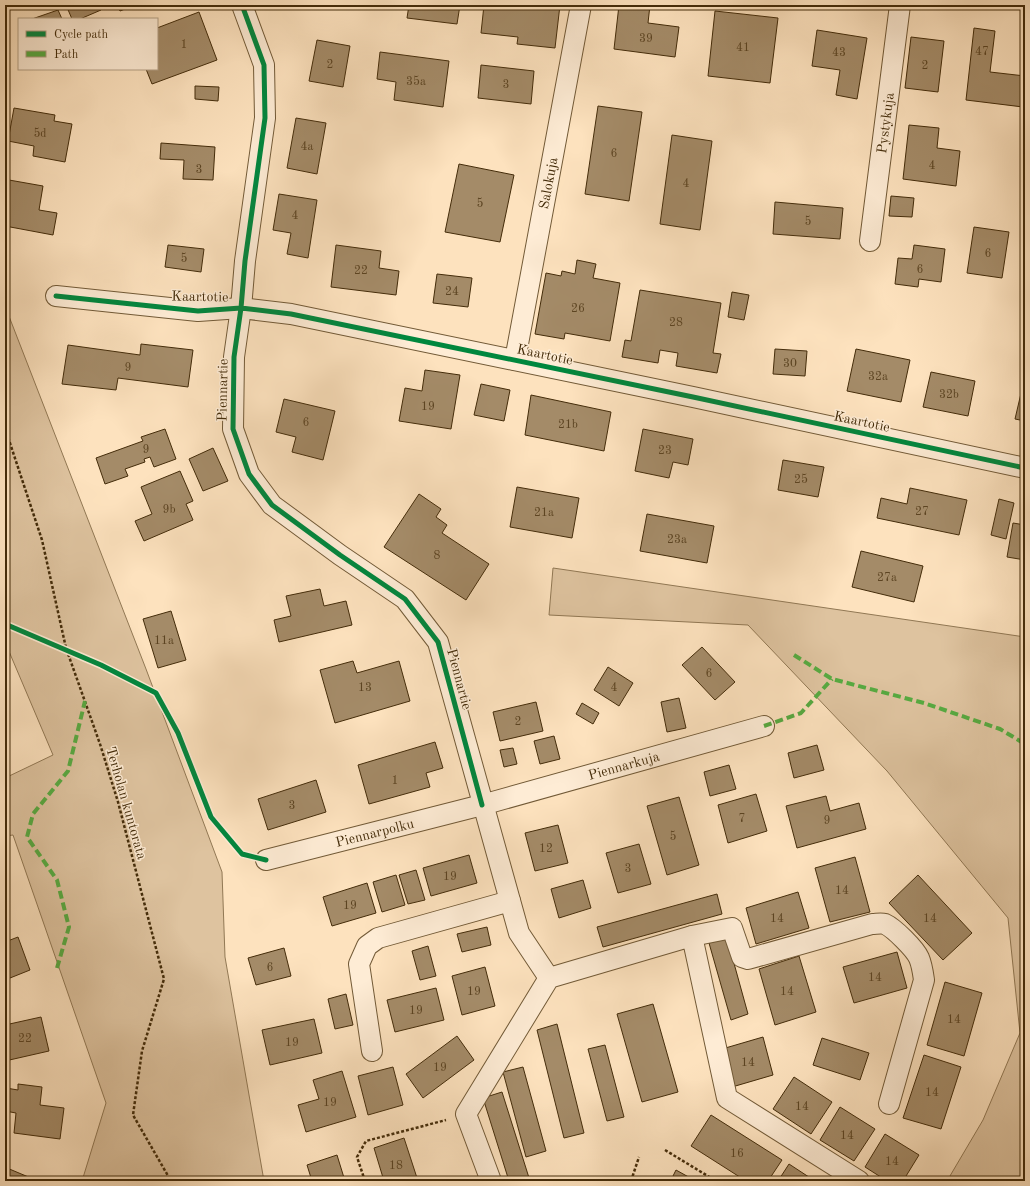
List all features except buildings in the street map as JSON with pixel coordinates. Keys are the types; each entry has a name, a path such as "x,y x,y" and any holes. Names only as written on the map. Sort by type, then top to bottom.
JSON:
{"street":[{"name":"Piennartie","path":"242,5 264,65 265,118 245,261 241,308 234,357 233,429 249,474 272,505 340,555 405,599 438,642 482,805 519,933 549,978"},
{"name":"Salokuja","path":"515,360 581,5"},
{"name":"Pystykuja","path":"870,241 900,5"},
{"name":"Kaartotie","path":"56,296 198,311 241,308 291,314 1025,468"},
{"name":"Piennarkuja","path":"482,805 764,726"},
{"name":"Piennarpolku","path":"266,860 482,805"},
{"path":"372,1051 359,964 367,946 378,938 510,901"},
{"path":"491,1181 466,1114 549,978 692,936 732,928 742,957 748,959 872,924 883,924 890,928 910,946 918,956 924,980 889,1104"},
{"path":"692,936 727,1098 859,1181"}],"path":[{"path":"60,647 74,653"},
{"path":"365,1181 357,1158 366,1140 466,1114"},
{"path":"665,1150 716,1181"},
{"path":"631,1181 639,1157"}],"shaded area":[{"path":"5,306 146,669 222,872 225,957 264,1181 82,1181 106,1103 13,835 5,836 5,778 53,755 5,642"},
{"path":"553,568 1025,637 1025,1181 947,1181 983,1120 1020,1033 1008,918 887,771 748,625 549,615"}],"marked path":[{"path":"794,655 832,679 924,703 1000,729 1025,744"},
{"path":"764,726 801,713 832,679"},
{"path":"57,968 69,927 57,880 27,837 33,814 68,771 85,701"}],"cycle path":[{"path":"242,5 264,65 265,118 245,261 241,308 234,357 233,429 249,474 272,505 340,555 405,599 438,642 482,805"},
{"path":"56,296 198,311 241,308 291,314 693,397 1025,468"},
{"path":"5,624 101,665 156,693 178,733 211,817 242,854 266,860"}]}
